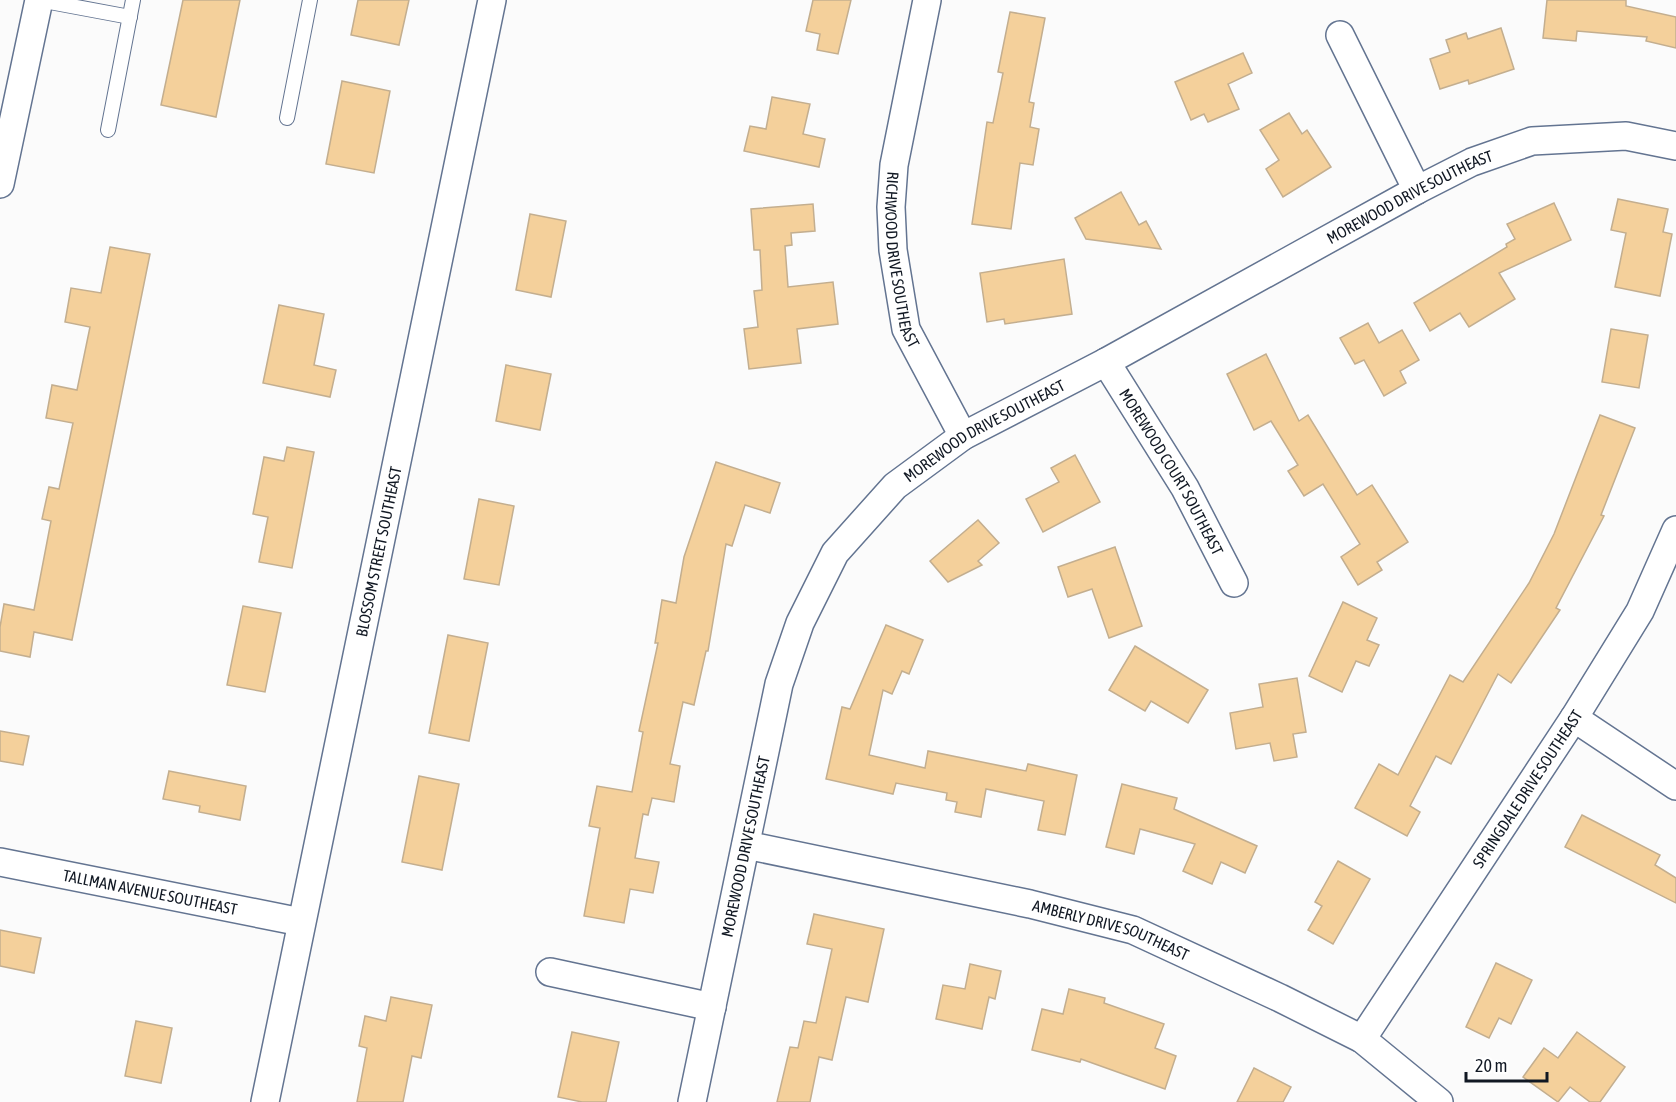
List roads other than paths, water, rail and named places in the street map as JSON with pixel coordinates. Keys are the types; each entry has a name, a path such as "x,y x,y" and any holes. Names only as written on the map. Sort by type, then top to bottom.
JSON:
{"street":[{"path":"0,184 39,0"},
{"name":"BLOSSOM STREET SOUTHEAST","path":"265,1102 492,0"},
{"name":"RICHWOOD DRIVE SOUTHEAST","path":"927,0 894,165 891,207 893,250 906,329 963,436"},
{"path":"1340,35 1417,190"},
{"name":"MOREWOOD DRIVE SOUTHEAST","path":"692,1102 779,684 800,623 835,553 895,486 963,436 1106,362 1417,190 1472,162 1532,141 1626,136 1676,146"},
{"name":"MOREWOOD COURT SOUTHEAST","path":"1106,362 1185,488 1234,583"},
{"name":"SPRINGDALE DRIVE SOUTHEAST","path":"1362,1039 1574,718 1640,611 1676,530"},
{"path":"1574,718 1676,786"},
{"name":"AMBERLY DRIVE SOUTHEAST","path":"746,845 1030,904 1133,930 1362,1039 1439,1102"},
{"name":"TALLMAN AVENUE SOUTHEAST","path":"0,862 301,922"},
{"path":"550,972 712,1007"}],"lane":[{"path":"39,0 130,17"},
{"path":"108,130 133,0"},
{"path":"287,118 310,0"}]}
